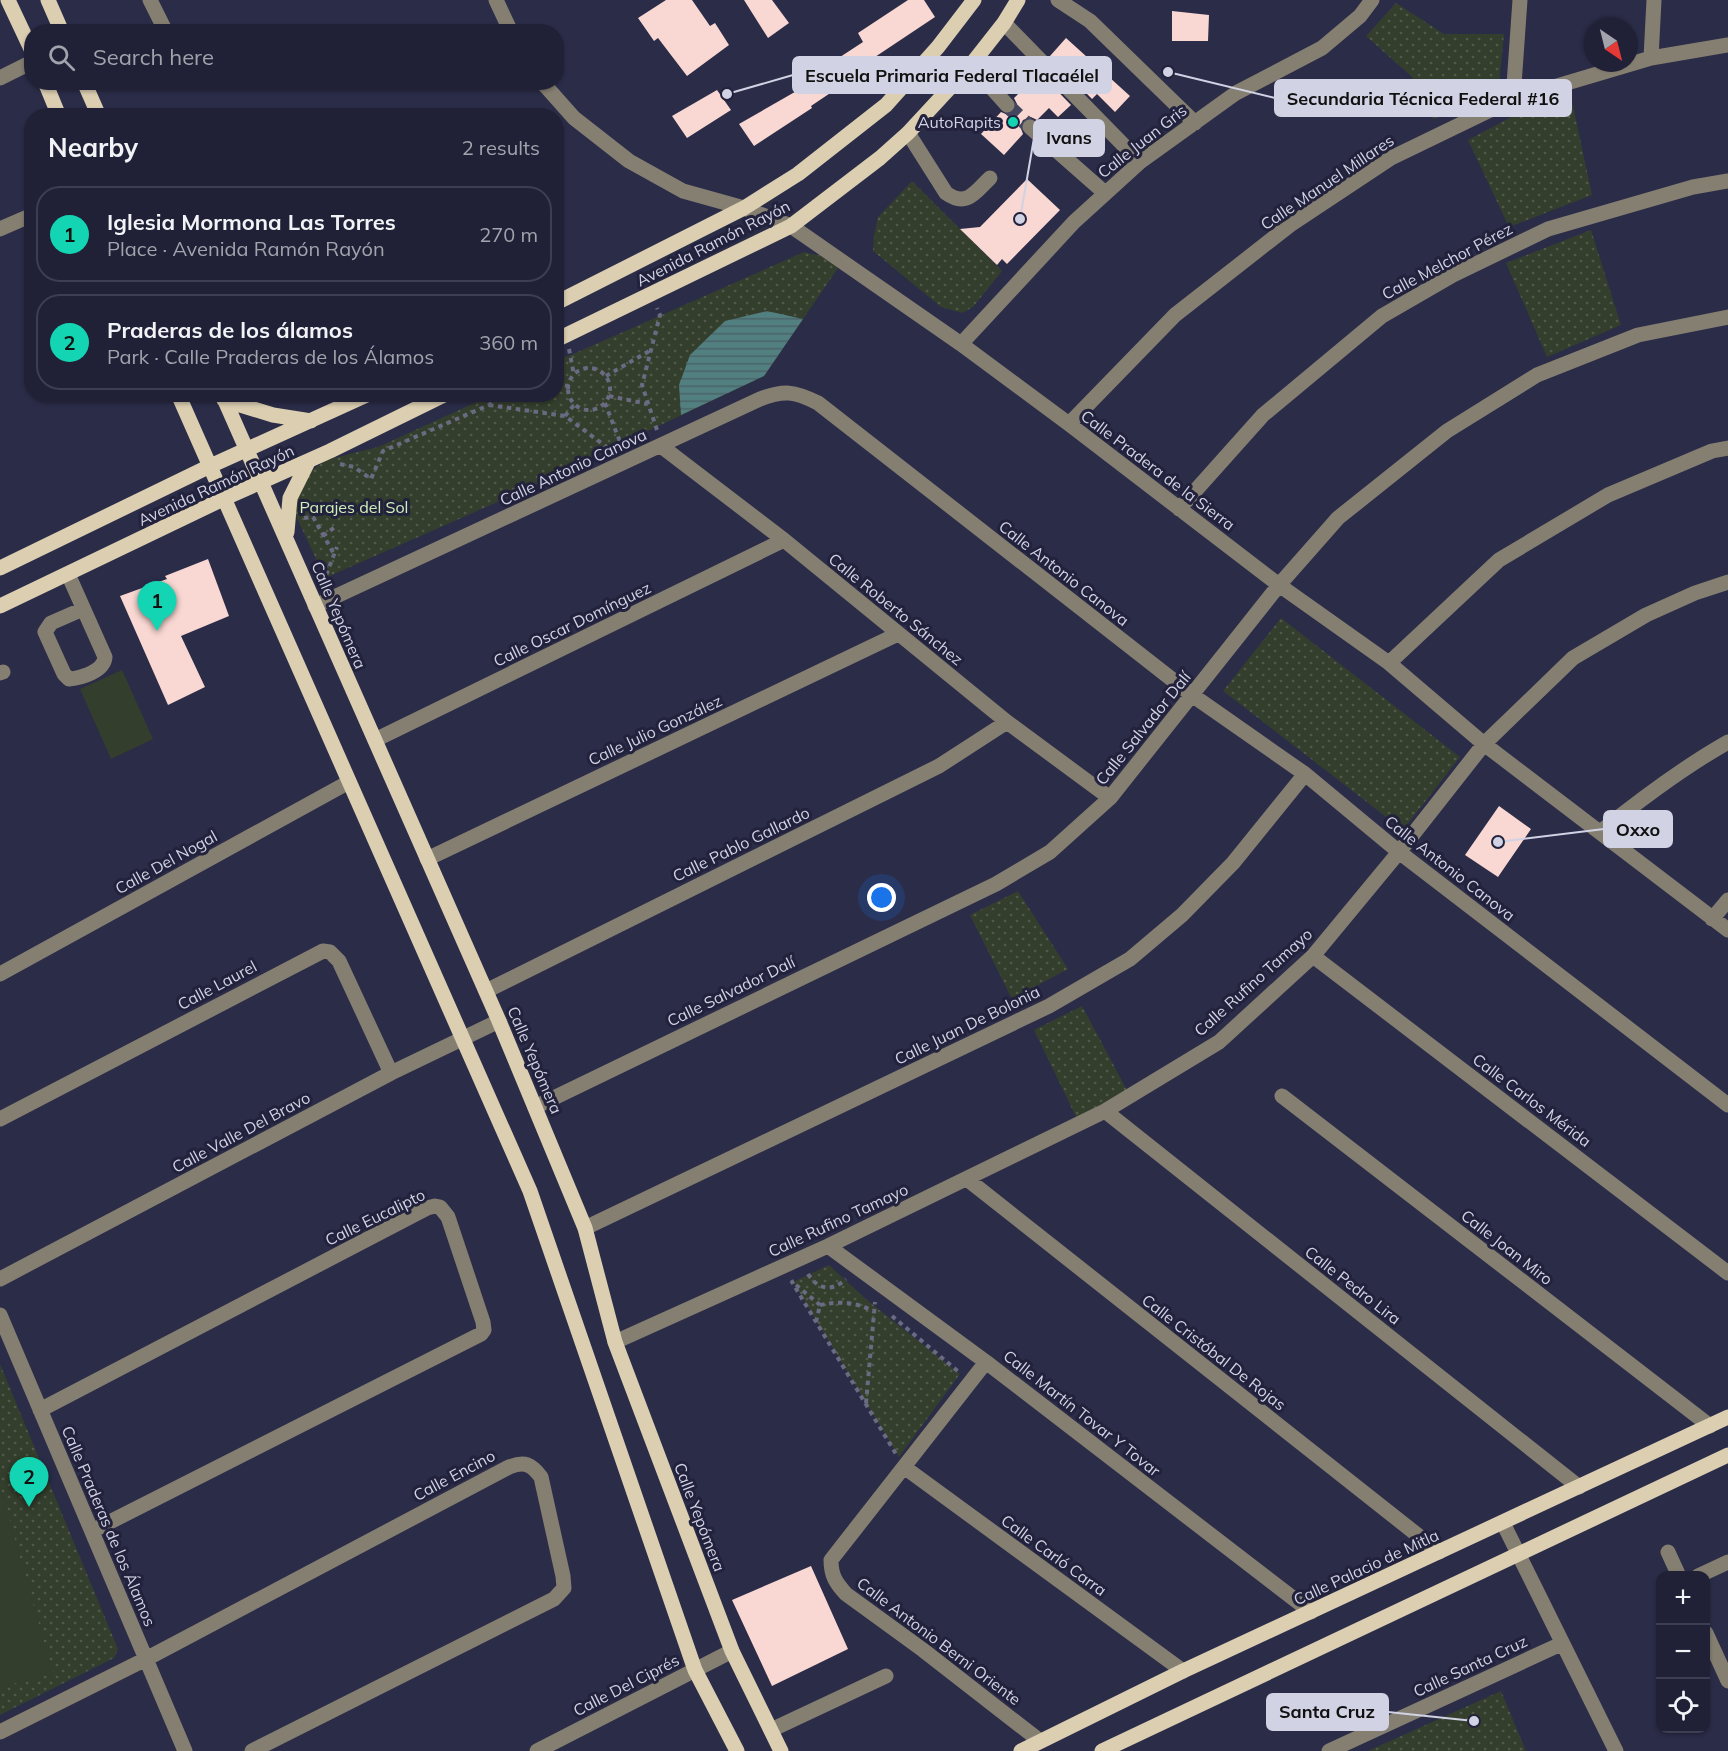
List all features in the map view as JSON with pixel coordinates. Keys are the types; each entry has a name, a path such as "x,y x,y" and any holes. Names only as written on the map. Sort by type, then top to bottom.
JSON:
{"main road":[{"path":"8,0 24,34"},
{"path":"48,0 58,24"},
{"name":"Avenida Ramón Rayón","path":"564,299 744,208 798,174 886,105 938,47 974,0"},
{"name":"Avenida Ramón Rayón","path":"564,337 791,226 880,158 908,133 971,65 1018,0"},
{"path":"48,90 56,108"},
{"path":"88,90 95,108"},
{"path":"181,402 208,467 530,1191 694,1670 738,1751"},
{"name":"Calle Yepómera","path":"225,402 486,991 585,1228 615,1342 732,1651 781,1751"},
{"path":"237,402 273,415 310,421"},
{"name":"Avenida Ramón Rayón","path":"0,568 208,467 352,402"},
{"name":"Avenida Ramón Rayón","path":"0,606 223,499 308,462 430,402"},
{"path":"287,538 287,510 290,498 308,462"},
{"name":"Calle Palacio de Mitla","path":"1021,1751 1183,1671 1728,1417"},
{"path":"1102,1751 1728,1455"}],"street":[{"path":"150,0 162,24"},
{"path":"496,0 507,24"},
{"path":"1058,0 1090,21 1195,123"},
{"name":"Calle Juan Gris","path":"961,344 1074,222 1140,162 1236,93 1322,48 1360,16 1372,0"},
{"path":"1513,99 1520,0"},
{"path":"1651,58 1654,0"},
{"path":"1004,22 1140,162"},
{"name":"Calle Manuel Millares","path":"1069,424 1175,315 1290,225 1391,158 1513,99 1651,58 1728,45"},
{"path":"971,65 1007,105"},
{"path":"0,78 24,66"},
{"name":"Calle Pradera de la Sierra","path":"549,90 574,118 629,161 683,191 744,208 791,226 961,344 1279,585 1389,663 1484,744 1728,930"},
{"path":"1030,127 1106,194"},
{"path":"908,133 946,193 955,200 964,200 971,196 990,178"},
{"name":"Calle Melchor Pérez","path":"1179,509 1263,415 1382,315 1453,275 1548,229 1693,187 1728,181"},
{"path":"0,229 24,218"},
{"name":"Calle Salvador Dalí","path":"535,1107 996,884 1050,852 1110,798 1279,585 1338,518 1447,431 1537,375 1638,335 1728,317"},
{"name":"Calle Antonio Canova","path":"315,606 775,393 789,392 803,396 818,403 1192,695 1305,774 1399,852 1728,1105"},
{"name":"Calle Roberto Sánchez","path":"662,445 784,540 1007,722 1110,798"},
{"path":"1389,663 1499,560 1608,495 1712,451 1728,448"},
{"name":"Calle Oscar Domínguez","path":"375,740 784,540"},
{"path":"68,574 105,657 105,663 98,670 69,679 64,674 45,632 51,623 83,609"},
{"name":"Calle Rufino Tamayo","path":"615,1342 828,1246 1105,1112 1219,1042 1313,956 1484,744 1573,658 1646,615 1695,593 1728,582"},
{"name":"Calle Julio González","path":"427,859 898,634"},
{"name":"Calle Pablo Gallardo","path":"486,991 939,766 1007,722"},
{"path":"1600,832 1699,759 1728,742"},
{"name":"Calle Juan De Bolonia","path":"585,1228 1049,1006 1130,959 1182,915 1233,863 1305,774"},
{"name":"Calle Del Nogal","path":"0,974 349,782"},
{"path":"1712,919 1728,900"},
{"name":"Calle Laurel","path":"0,1119 323,951 330,952 339,961 391,1073"},
{"name":"Calle Carlos Mérida","path":"1313,956 1728,1273"},
{"name":"Calle Valle Del Bravo","path":"0,1279 391,1073 464,1040 499,1021"},
{"name":"Calle Joan Miro","path":"1282,1096 1710,1426"},
{"name":"Calle Pedro Lira","path":"1105,1112 1579,1487"},
{"name":"Calle Cristóbal De Rojas","path":"967,1179 1439,1552"},
{"name":"Calle Eucalipto","path":"40,1410 427,1209 440,1207 448,1217 483,1322 484,1330 481,1334 92,1531"},
{"name":"Calle Martín Tovar Y Tovar","path":"828,1246 986,1362 1311,1612"},
{"name":"Calle Praderas de los Álamos","path":"0,1315 185,1751"},
{"name":"Calle Antonio Berni Oriente","path":"986,1362 831,1560 831,1573 846,1594 923,1650 1040,1742"},
{"name":"Calle Encino","path":"0,1732 146,1659 509,1467 519,1463 528,1464 535,1470 541,1477 563,1576 564,1588 560,1594 252,1751"},
{"name":"Calle Carló Carra","path":"904,1467 1183,1671"},
{"path":"1503,1523 1616,1751"},
{"path":"1668,1552 1677,1571"},
{"path":"1708,1571 1728,1563"},
{"path":"1710,1642 1728,1681"},
{"name":"Calle Santa Cruz","path":"1329,1751 1561,1644"},
{"name":"Calle Del Ciprés","path":"537,1751 732,1651"},
{"path":"771,1730 886,1677"}],"path":[{"path":"650,295 660,315 642,385 662,445"},
{"path":"564,344 572,355 574,375 569,387 571,399 581,408 594,410 605,402 609,396 609,382 606,376 586,369 574,375"},
{"path":"606,376 651,350"},
{"path":"564,386 569,387"},
{"path":"609,396 648,404"},
{"path":"334,464 354,467 371,479 383,451 493,402"},
{"path":"605,402 624,463"},
{"path":"565,416 575,404"},
{"path":"489,405 565,416 610,448 624,463"},
{"path":"343,508 353,515"},
{"path":"313,517 334,555"},
{"path":"324,536 335,527"},
{"path":"315,606 337,547"},
{"path":"782,1267 904,1467"},
{"path":"838,1271 854,1285"},
{"path":"808,1274 813,1282 821,1287 831,1288 847,1279"},
{"path":"792,1282 820,1305"},
{"path":"868,1296 961,1374"},
{"path":"820,1305 848,1302 873,1311"},
{"path":"866,1405 875,1302"},
{"path":"816,1322 820,1305"}],"green space":[{"path":"1396,3 1444,34 1504,34 1498,95 1433,119 1412,77 1366,36"},
{"path":"1572,101 1592,195 1509,227 1468,140 1517,114"},
{"path":"912,181 1002,271 973,307 962,313 941,307 873,251 878,217"},
{"path":"1591,230 1621,325 1547,357 1506,263"},
{"name":"Parajes del Sol","path":"804,252 827,257 838,268 764,376 509,497 325,578 295,514 303,477 326,460 378,447 477,402 564,402 564,357"},
{"path":"1281,618 1460,757 1403,830 1223,691"},
{"path":"122,670 153,739 111,759 80,689"},
{"path":"1018,891 1068,969 1012,999 970,915"},
{"path":"1082,1006 1128,1092 1077,1119 1034,1030"},
{"path":"829,1265 867,1300 960,1374 899,1457 793,1282"},
{"path":"0,1364 118,1649 114,1658 0,1715"},
{"path":"0,1486 53,1674 0,1687"},
{"path":"1501,1691 1526,1751 1368,1751"}],"shaded area":[{"path":"767,311 803,319 764,376 681,415 679,385 690,355 725,321"}],"building":[{"path":"666,0 692,0 710,26 715,23 729,45 687,76 658,38 654,41 638,18"},
{"path":"744,0 772,0 789,23 768,38"},
{"path":"908,0 924,0 935,17 866,63 869,67 811,106 812,108 754,146 739,124 814,81 811,76 863,42 858,33"},
{"path":"1172,11 1209,15 1208,41 1172,41"},
{"path":"1066,38 1130,96 1115,112 1097,94 1092,99 1050,56"},
{"name":"AutoRapits","path":"1040,73 1071,105 1058,117 1049,108 1037,120 1031,117 1023,120 1020,126 1023,134 1004,155 981,134 1001,112 1008,115 1014,112 1017,104 1014,98"},
{"path":"717,90 731,110 687,138 672,116"},
{"path":"1027,179 1060,210 1007,264 1002,259 997,265 960,229 980,227"},
{"path":"208,559 229,616 181,636 205,687 168,705 120,596 167,579 165,576"},
{"path":"1499,806 1531,829 1498,877 1465,855"},
{"path":"811,1566 848,1649 772,1686 732,1600"}],"tunnel":[{"path":"1007,105 1030,127"}],"place":[{"name":"Secundaria Técnica Federal #16","path":"1168,72"},
{"name":"Escuela Primaria Federal Tlacaélel","path":"727,94"},
{"name":"AutoRapits","path":"1013,122"},
{"name":"Ivans","path":"1020,219"},
{"name":"Iglesia Mormona Las Torres","path":"157,631"},
{"name":"Oxxo","path":"1498,842"},
{"name":"Praderas de los álamos","path":"29,1507"},
{"name":"Santa Cruz","path":"1474,1721"}]}
